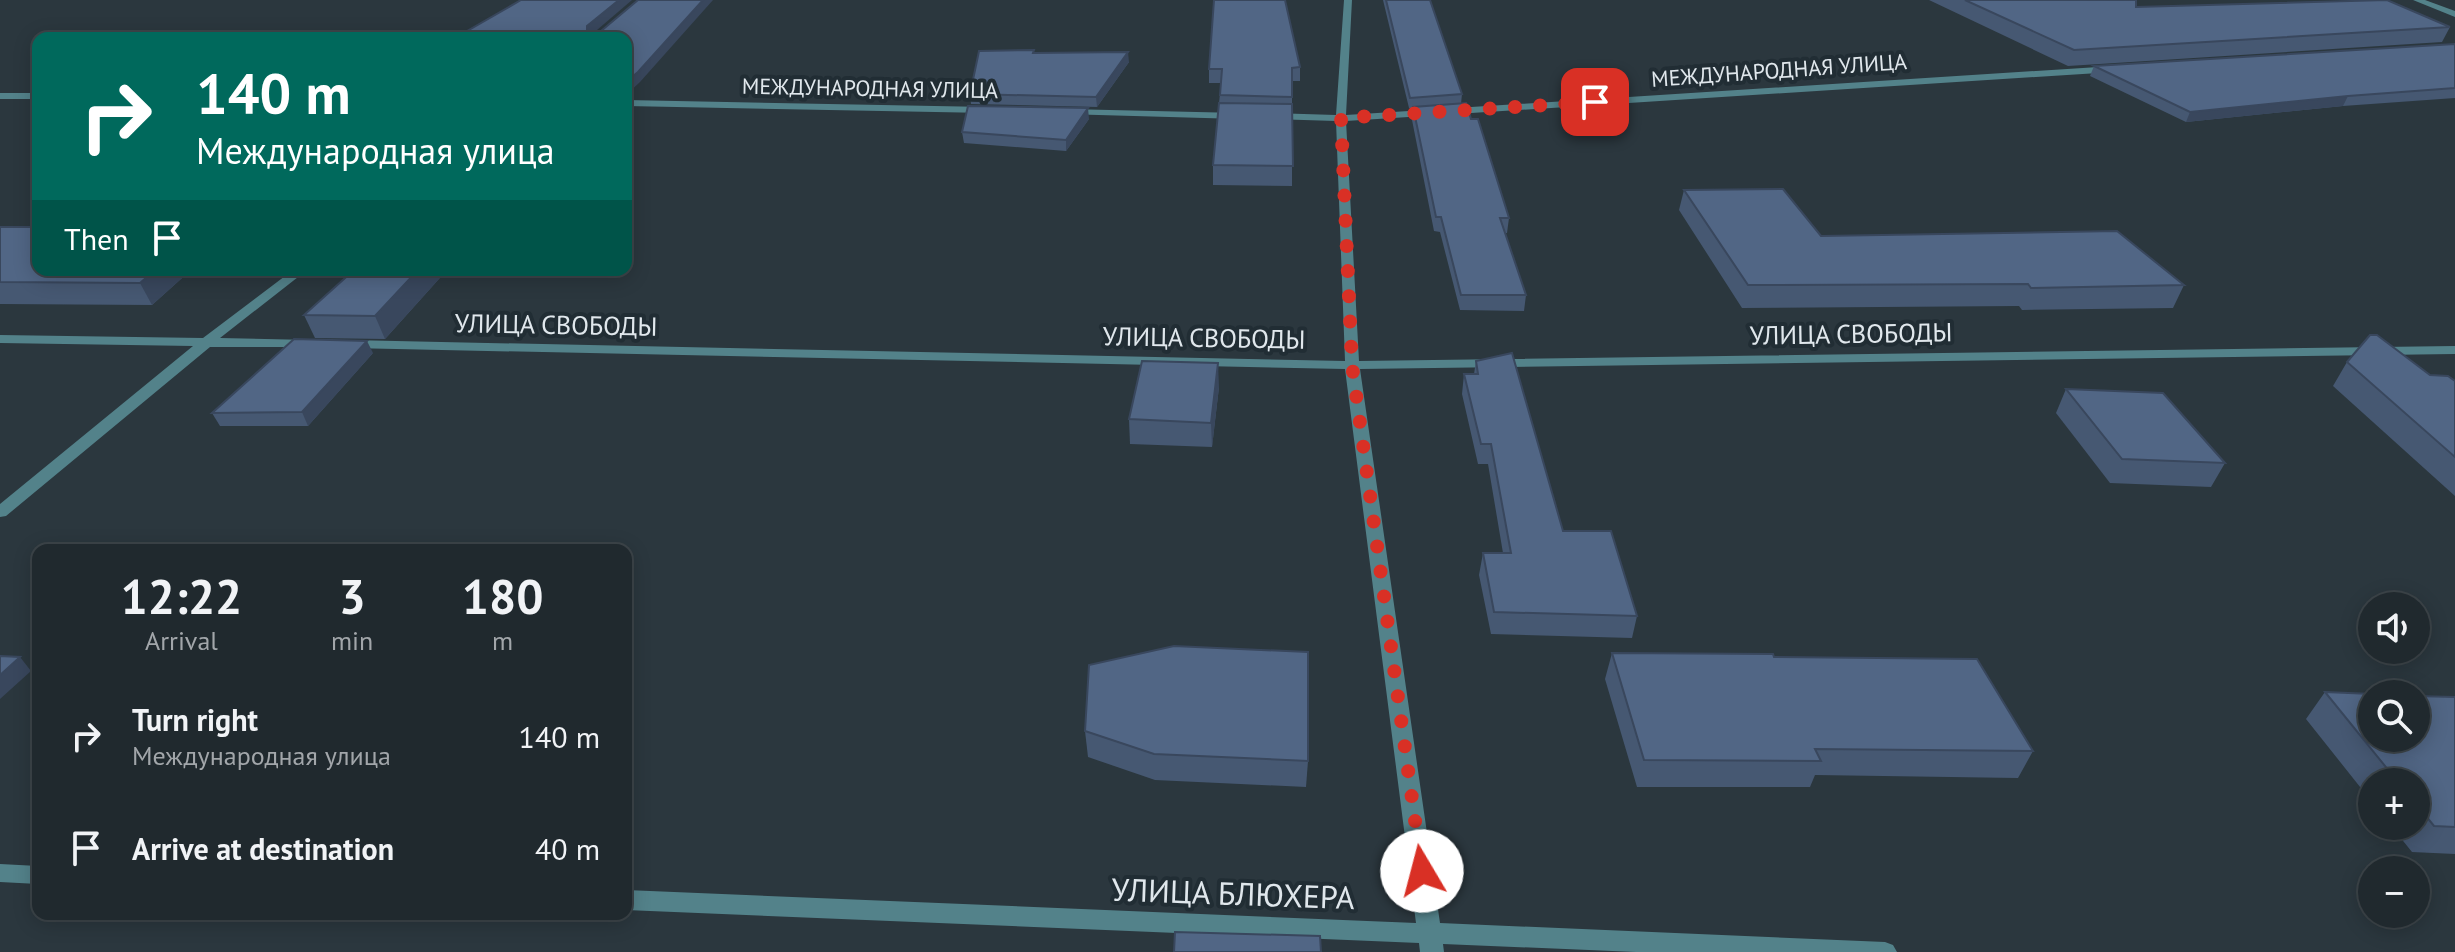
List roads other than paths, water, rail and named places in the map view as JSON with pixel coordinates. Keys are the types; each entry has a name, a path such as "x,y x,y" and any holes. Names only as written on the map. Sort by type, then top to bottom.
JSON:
{"street":[{"path":"1348,0 1341,118 1352,365 1431,943"},
{"path":"2417,0 2455,14"},
{"name":"МЕЖДУНАРОДНАЯ УЛИЦА","path":"1261,116 1341,118 2121,68"},
{"path":"0,96 32,96"},
{"name":"МЕЖДУНАРОДНАЯ УЛИЦА","path":"632,103 1007,111"},
{"path":"1055,112 1245,116"},
{"path":"0,512 207,342 293,276"},
{"path":"0,339 318,344"},
{"name":"УЛИЦА СВОБОДЫ","path":"334,344 1352,365 2455,350"},
{"path":"0,873 32,875"},
{"name":"УЛИЦА БЛЮХЕРА","path":"632,900 1431,943 1885,952"}]}
